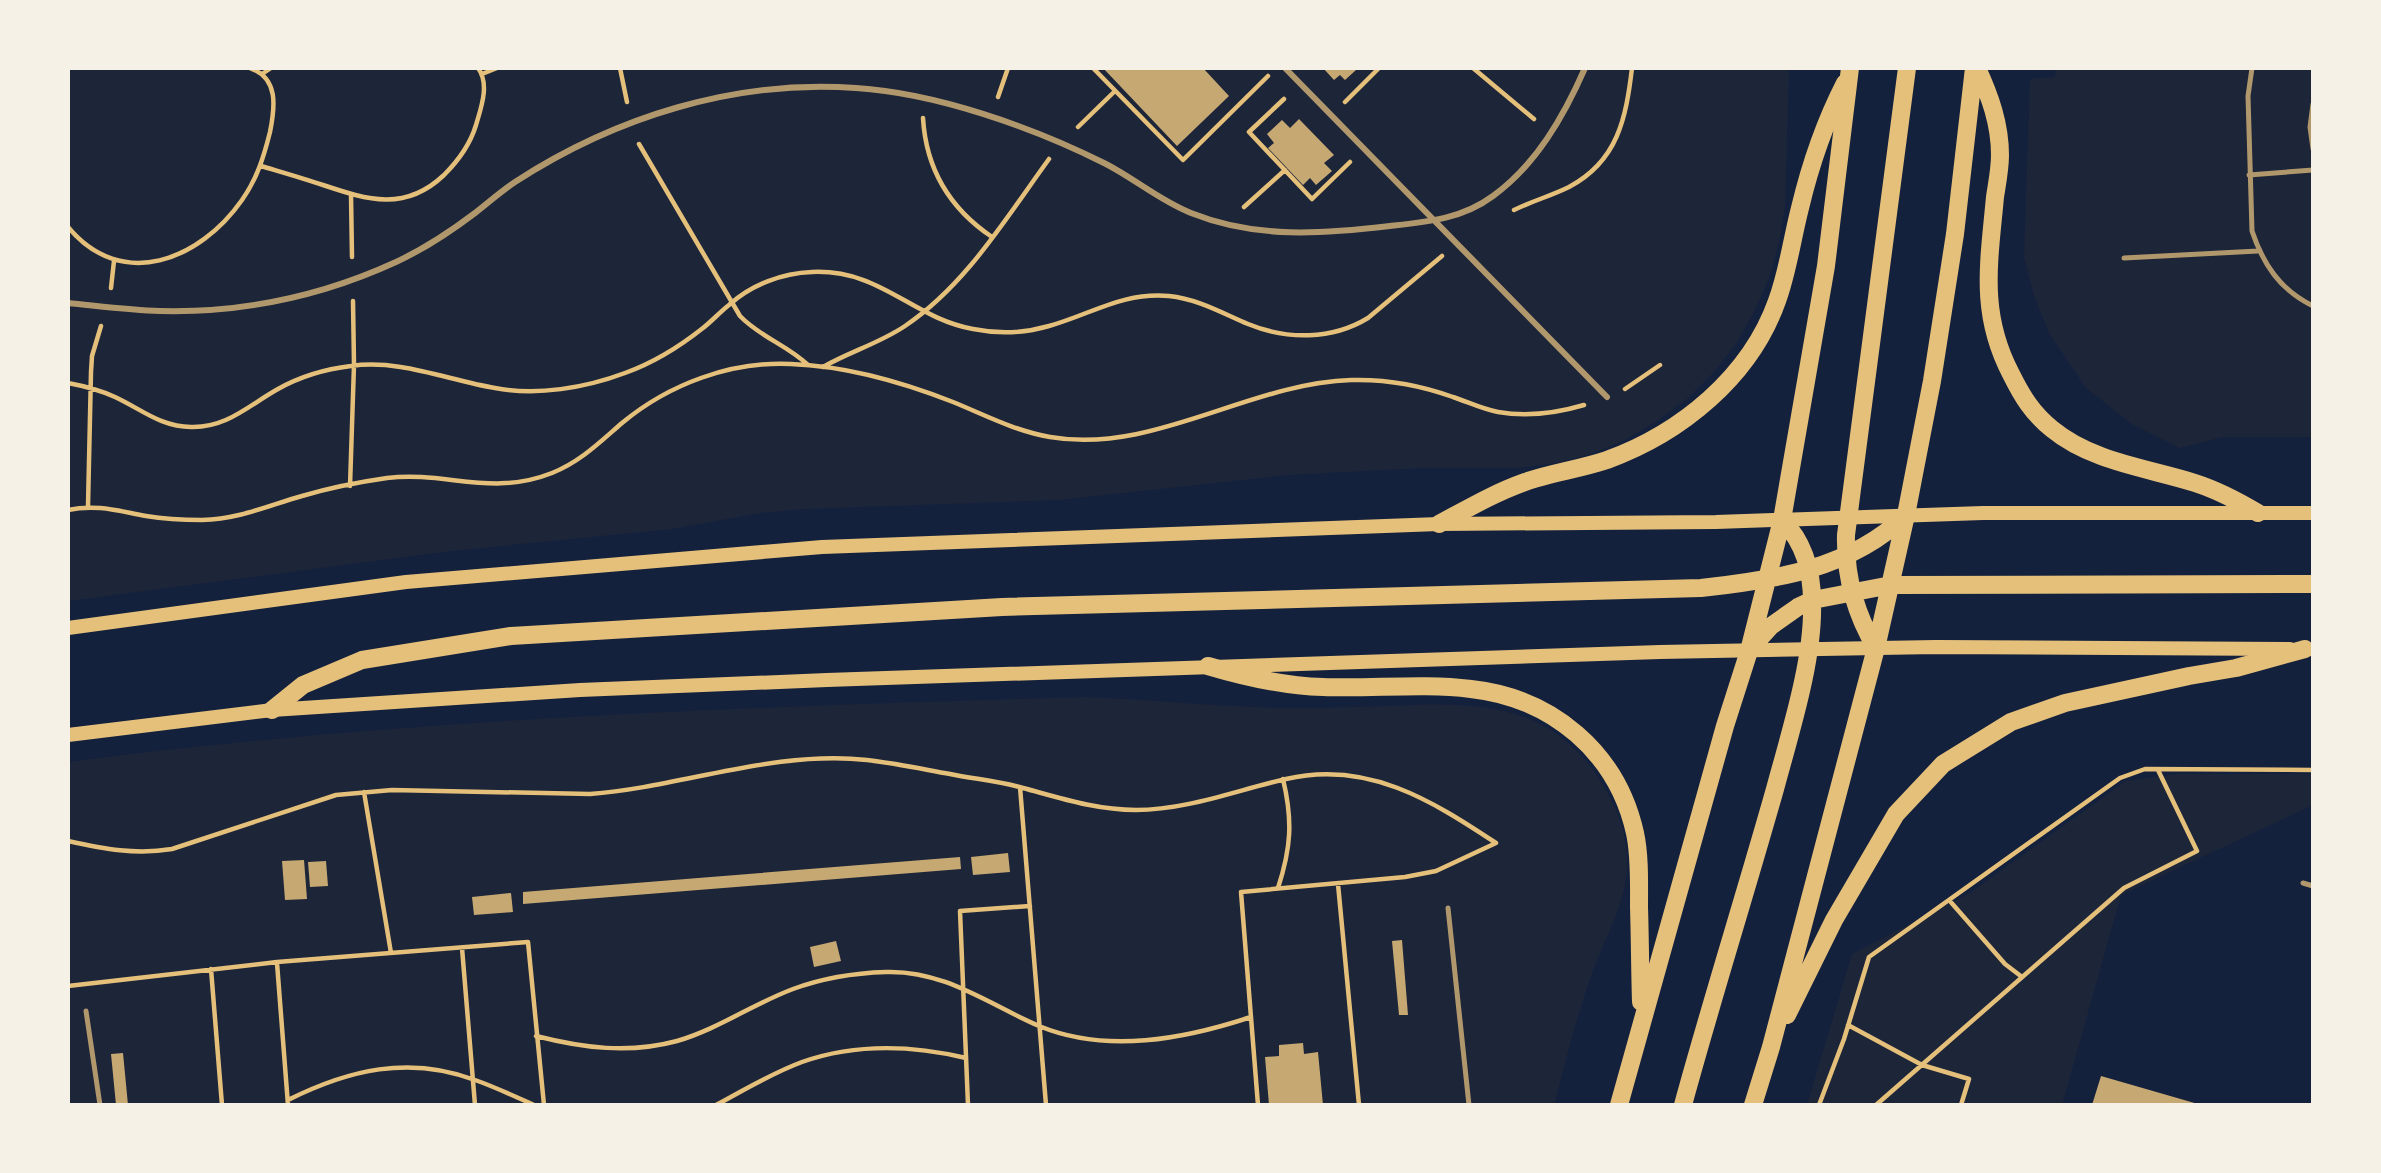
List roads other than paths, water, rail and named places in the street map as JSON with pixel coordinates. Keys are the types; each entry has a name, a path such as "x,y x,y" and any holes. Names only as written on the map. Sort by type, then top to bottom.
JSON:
{"main road":[{"path":"1876,648 1861,621 1851,592 1845,556 1847,517 1907,68"},
{"path":"1976,68 1987,89 1996,118 2000,155 1989,261 1989,312 2001,355 2028,407 2052,430 2074,444 2111,460 2216,491 2258,513"},
{"path":"1753,1105 1876,648 1906,516 1932,381 1955,234 1976,68"},
{"path":"1619,1105 1749,651 1782,520 1826,266 1850,71"},
{"path":"1439,524 1527,481 1607,460 1650,440 1680,423 1733,375 1751,354 1766,329 1777,301 1814,161 1833,106 1850,71"},
{"path":"68,628 406,582 822,547 1439,524 1782,520 1983,513 2313,513"},
{"path":"272,710 303,685 362,660 511,636 1002,607 1701,588 1768,581 1809,570 1845,556 1878,539 1906,516"},
{"path":"1683,1105 1785,752 1808,649 1812,600 1809,570 1799,541 1782,520"},
{"path":"1749,651 1759,638 1784,616 1812,600 1891,585 2313,584"},
{"path":"68,735 272,710 594,690 1208,666 1808,649 2309,649"},
{"path":"1771,1046 1834,920 1896,814 1943,764 2011,722 2065,703 2236,668 2309,649"},
{"path":"1208,666 1270,682 1320,687 1473,689 1538,706 1573,730 1605,763 1623,797 1635,833 1639,878 1641,1023"}],"street":[{"path":"1285,68 1607,397"},
{"path":"68,303 157,311 207,311 306,295 397,261 438,239 508,187 587,140 681,106 724,96 783,89 856,88 923,99 996,118 1108,165 1188,212 1226,223 1277,233 1303,234 1435,221 1460,215 1495,195 1515,176 1551,133 1571,100 1585,68"}],"lane":[{"path":"2252,68 2248,96 2249,175 2251,221 2258,251 2268,269 2282,285 2300,300 2313,306"},
{"path":"2313,104 2310,127 2313,149"},
{"path":"2249,175 2313,170"},
{"path":"2124,258 2258,251"},
{"path":"2303,883 2313,886"},
{"path":"1448,908 1469,1105"},
{"path":"86,1011 100,1105"}]}
